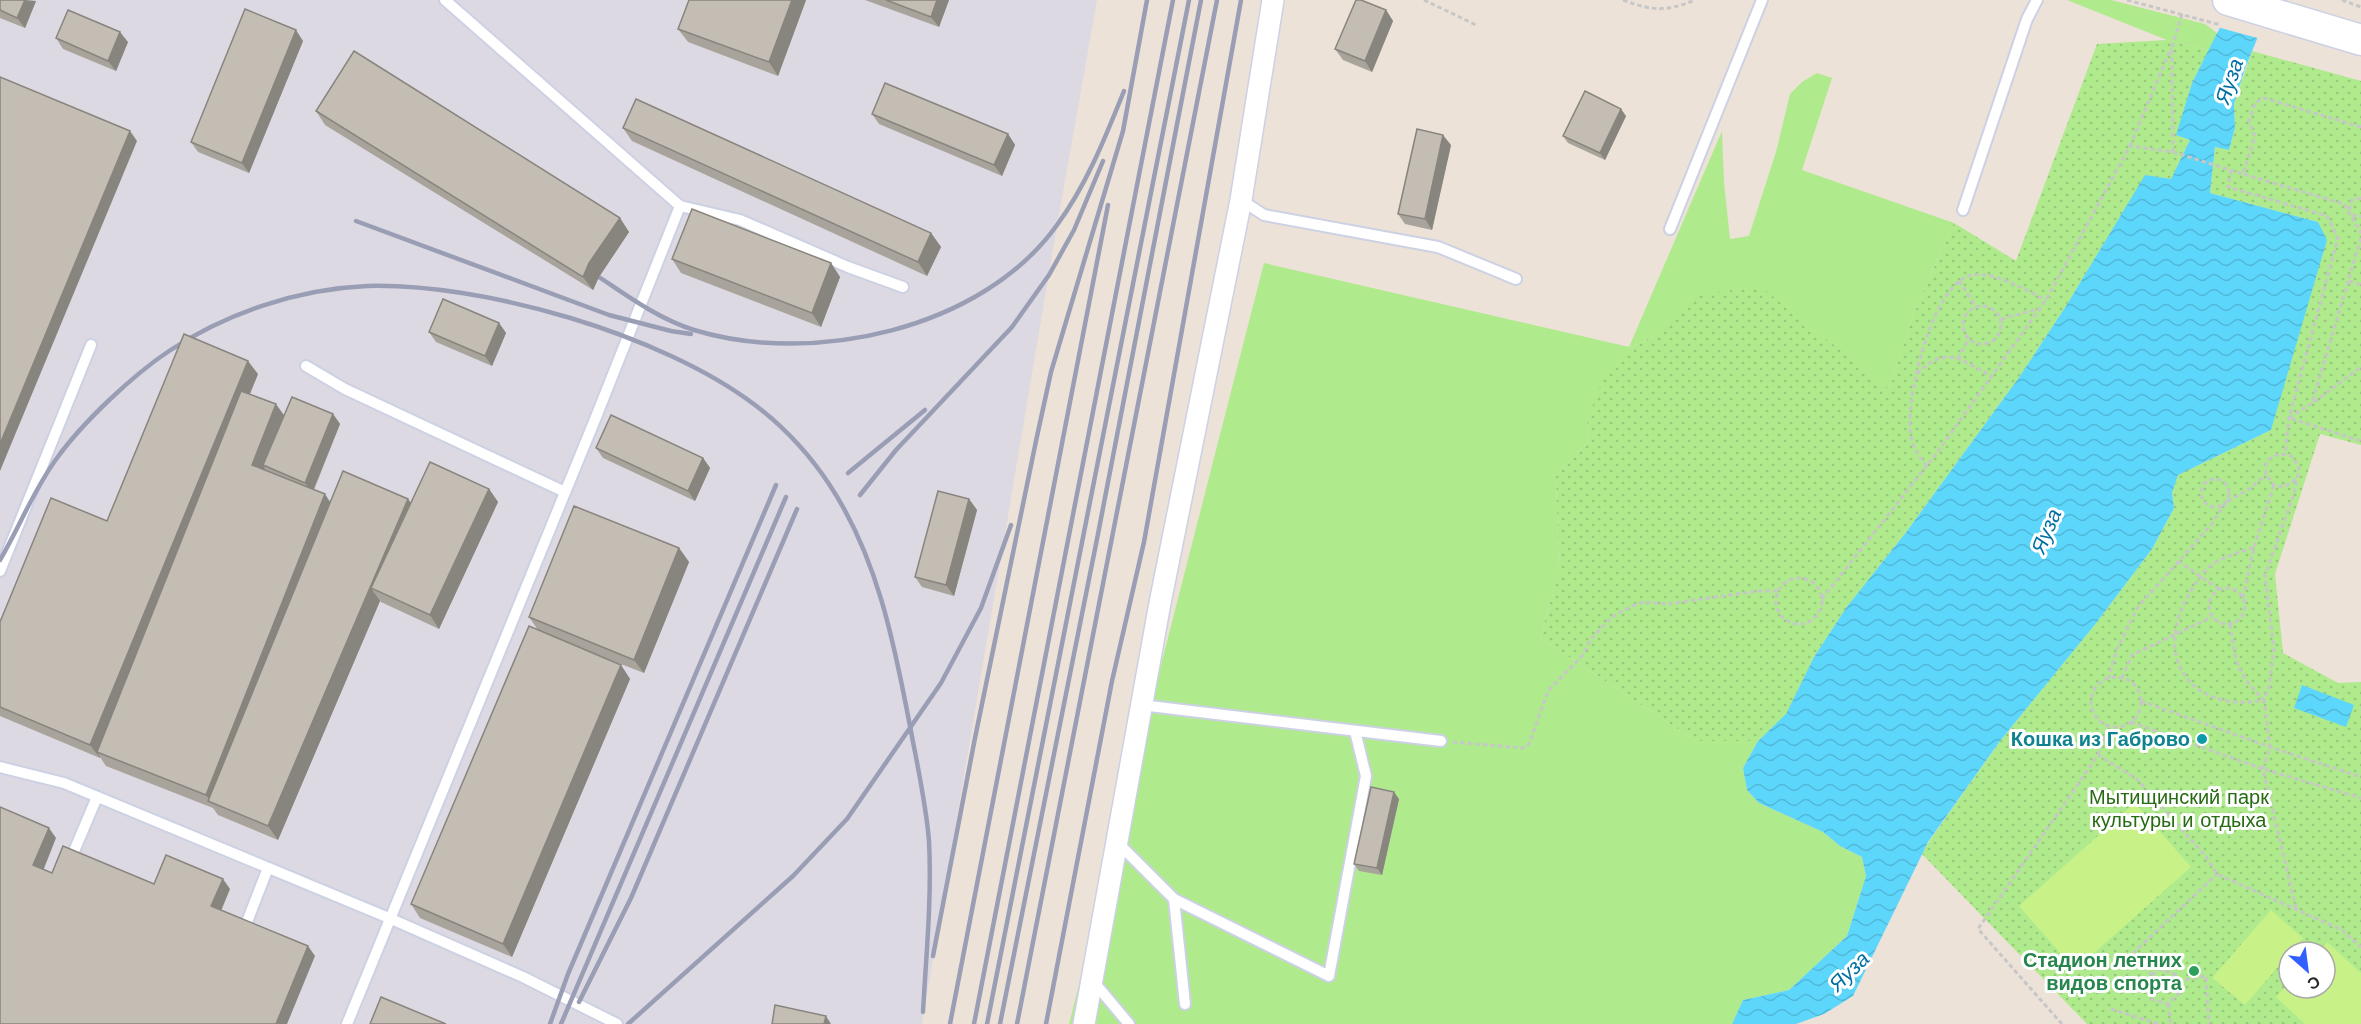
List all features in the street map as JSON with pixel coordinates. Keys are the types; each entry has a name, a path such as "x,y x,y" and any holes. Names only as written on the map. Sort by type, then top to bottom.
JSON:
{"main road":[{"path":"2228,0 2361,40"}],"street":[{"path":"1084,1024 1141,705 1241,200 1273,0"}],"lane":[{"path":"446,0 680,206 740,220 848,267 903,287"},
{"path":"1670,229 1762,0"},
{"path":"1963,210 2027,19 2037,0"},
{"path":"1241,200 1264,215 1438,247 1515,279"},
{"path":"347,1024 680,206"},
{"path":"0,571 91,345"},
{"path":"306,366 345,389 565,492"},
{"path":"1141,705 1441,741"},
{"path":"1116,841 1174,899 1329,976 1366,776 1355,731"},
{"path":"0,767 64,783 390,918 523,977 617,1024"},
{"path":"66,870 97,797"},
{"path":"240,938 268,868"},
{"path":"1174,899 1185,1004"},
{"path":"1093,981 1129,1024"}],"path":[{"path":"1424,0 1478,26"},
{"path":"1623,0 1648,9 1676,8 1695,0"},
{"path":"2127,0 2206,21"},
{"path":"2342,0 2361,6"},
{"path":"1822,599 1817,585 1803,578 1789,580 1778,591 1777,606 1780,613 1799,624 1814,619 1819,614 1822,599 1927,466 2046,300 2130,146 2172,47 2181,14"},
{"path":"2172,47 2173,152"},
{"path":"2242,174 2255,138 2249,121 2258,100 2264,98 2361,127"},
{"path":"2130,146 2173,152 2344,204 2361,233"},
{"path":"2231,170 2228,187 2327,216 2338,238 2289,418 2284,454"},
{"path":"2344,204 2361,197"},
{"path":"2355,199 2349,205 2350,213 2354,217 2361,218"},
{"path":"2312,403 2361,238"},
{"path":"1927,466 1913,446 1910,409 1916,376 1936,315 1947,292 1959,281 1972,275 2000,279 2046,300"},
{"path":"1959,281 1976,307"},
{"path":"2349,281 2361,285"},
{"path":"1982,306 1994,310 2000,320 2000,332 1992,341 1980,344 1969,338 1964,321 1966,315 1976,307 1982,306"},
{"path":"2000,320 2040,308"},
{"path":"1958,359 1969,338"},
{"path":"1916,376 1931,361 1946,357 1958,359 1992,376"},
{"path":"2289,418 2361,367"},
{"path":"2289,418 2361,441"},
{"path":"2274,485 2266,475 2266,464 2269,459 2279,454 2294,459 2299,468 2294,494 2265,575 2274,650 2271,677 2264,700 2270,747 2263,769 2296,908"},
{"path":"2108,679 2117,649 2138,607 2211,525 2226,502 2229,498 2229,488 2223,481 2213,478 2205,483 2200,491 2205,504 2214,507 2226,502 2248,490 2266,475"},
{"path":"2274,485 2289,485 2296,479"},
{"path":"2219,590 2209,602 2212,617 2220,623 2230,624 2240,619 2245,609 2243,598 2254,547 2274,485"},
{"path":"2254,547 2217,562 2200,576 2179,613 2174,634 2177,663 2188,683 2205,695 2220,701 2250,703 2264,700"},
{"path":"2178,561 2219,590 2235,590 2243,598"},
{"path":"1441,741 1524,748 1529,744 1548,691 1582,656 1590,640 1605,624 1612,617 1632,606 1644,602 1667,604 1758,591 1778,591"},
{"path":"2122,678 2132,655 2212,617"},
{"path":"2230,624 2241,674 2246,683 2264,700"},
{"path":"2122,678 2134,685 2141,701 2139,712 2131,722 2124,726 2108,726 2095,716 2091,700 2096,687 2108,679 2122,678"},
{"path":"2141,701 2361,777"},
{"path":"2131,722 2263,769 2361,798"},
{"path":"2062,1024 1978,929 2098,754 2108,726"},
{"path":"2098,754 2137,779 2207,858 2217,874 2342,930 2361,947"},
{"path":"2152,975 2132,954 2217,874"},
{"path":"2158,969 2177,975 2180,992 2168,1004 2151,999 2147,981 2158,969"},
{"path":"2178,981 2206,976 2210,1024"},
{"path":"2168,1004 2171,1024"},
{"path":"2111,1009 2159,1024"}],"shaded area":[{"path":"0,0 1097,0 922,1024 0,1024"}],"green space":[{"path":"2067,0 2111,0 2205,24 2217,33 2209,50 2167,40"},
{"path":"2167,40 2209,50 2192,83 2177,135 2190,140 2171,179 2145,176 2066,306 2020,376 1907,531 1846,608 1814,657 1786,715 1758,741 1696,741 1540,638 1559,572 1556,476 1589,441 1587,420 1606,371 1631,348 1655,335 1698,294 1761,287 1889,389 1913,315 1954,223 2016,261 2097,44"},
{"name":"Мытищинский парк культуры и отдыха","path":"2252,51 2361,81 2361,445 2320,434 2275,574 2283,653 2338,683 2361,682 2361,1024 2087,1024 1922,854 2000,741 2097,622 2152,549 2174,508 2172,493 2178,475 2271,430 2318,222 2210,193 2215,147 2229,150 2235,128 2234,104"},
{"path":"1817,73 1832,78 1802,170 1954,223 1913,315 1889,389 1761,288 1631,348 1587,420 1589,441 1556,476 1559,572 1540,638 1696,741 1758,741 1743,768 1747,790 1759,803 1823,832 1840,846 1862,857 1866,876 1847,936 1789,990 1743,1000 1732,1024 1069,1024 1264,263 1629,347 1722,131 1724,183 1730,239 1749,236 1776,152 1790,94 1802,82"},
{"path":"2135,803 2191,867 2075,970 2019,906"},
{"path":"2271,910 2303,938 2301,940 2277,940 2277,968 2245,1005 2212,978"},
{"path":"2337,951 2361,973 2361,1024 2305,1024 2279,1000 2337,1000"}],"water":[{"name":"Яуза","path":"2236,0 2273,0 2246,66 2234,104 2235,128 2229,150 2215,147 2210,193 2318,222 2327,240 2271,430 2178,475 2172,493 2174,508 2152,549 2097,622 2000,741 1928,842 1853,996 1824,1014 1796,1024 1732,1024 1743,1000 1789,990 1847,936 1866,876 1862,857 1840,846 1823,832 1759,803 1747,790 1743,768 1758,741 1786,714 1814,657 1846,608 1907,531 2020,376 2066,306 2145,175 2171,179 2190,140 2176,135 2192,83"},
{"path":"2302,685 2354,705 2346,727 2294,708"}],"pier":[{"path":"2232,0 2276,0 2261,39 2217,27"}],"building":[{"path":"0,0 25,0 17,18 0,10"},
{"path":"689,0 792,0 769,62 678,29"},
{"path":"886,0 937,0 931,17"},
{"path":"1356,0 1386,10 1365,61 1335,49"},
{"path":"245,9 296,30 242,163 191,142"},
{"path":"68,10 120,32 108,61 56,38"},
{"path":"354,51 620,218 589,263 583,277 316,111"},
{"path":"0,77 130,131 0,444"},
{"path":"885,83 1008,134 994,165 872,114"},
{"path":"1585,91 1621,109 1600,153 1563,136"},
{"path":"636,99 931,233 918,262 623,128"},
{"path":"1417,129 1443,135 1425,219 1398,214"},
{"path":"692,209 831,263 812,313 672,259"},
{"path":"443,299 499,323 485,356 429,332"},
{"path":"184,334 248,361 90,745 0,707 0,622 51,498 107,521"},
{"path":"241,391 276,404 252,465 325,494 206,795 97,752"},
{"path":"292,397 333,414 305,483 263,465"},
{"path":"611,415 703,458 688,491 596,448"},
{"path":"430,462 489,489 430,615 371,588"},
{"path":"343,471 408,499 268,826 208,801"},
{"path":"938,491 969,499 946,585 915,577"},
{"path":"574,506 679,548 634,660 529,617"},
{"path":"529,626 621,665 503,944 411,904"},
{"path":"1371,787 1394,792 1377,868 1354,864"},
{"path":"0,807 49,828 33,865 52,873 63,846 154,884 166,855 223,879 211,906 308,946 276,1024 0,1024"},
{"path":"381,997 446,1024 370,1024"},
{"path":"775,1005 826,1016 824,1024 772,1024"}],"railway":[{"path":"933,956 975,738 1051,372 1123,131 1147,0"},
{"path":"974,1024 1173,0"},
{"path":"987,1024 1189,0"},
{"path":"1000,1024 1201,0"},
{"path":"1017,1024 1217,0"},
{"path":"1046,1024 1112,681 1144,542 1241,0"},
{"path":"599,277 669,320 694,330 740,340 790,344 841,340 892,330 940,314 985,291 1025,261 1057,225 1086,177 1124,91"},
{"path":"860,495 896,450 1012,327 1049,275 1074,230 1103,161"},
{"path":"950,1024 1108,205"},
{"path":"356,221 609,315 691,334"},
{"path":"0,560 49,470 80,429 109,400 140,373 191,337 264,305 315,292 367,286 413,287 464,293 570,318 622,335 671,356 716,379 755,405 795,442 821,473 846,512 872,570 882,600 897,663 928,827 930,884 923,1012"},
{"path":"848,473 925,410"},
{"path":"550,1024 568,974 776,485"},
{"path":"561,1024 786,497"},
{"path":"579,1002 631,898 797,509"},
{"path":"628,1024 793,876 847,819 941,683 981,608 1011,525"}],"place":[{"name":"Кошка из Габрово","path":"2202,739"},
{"name":"Стадион летних видов спорта","path":"2194,971"}]}
